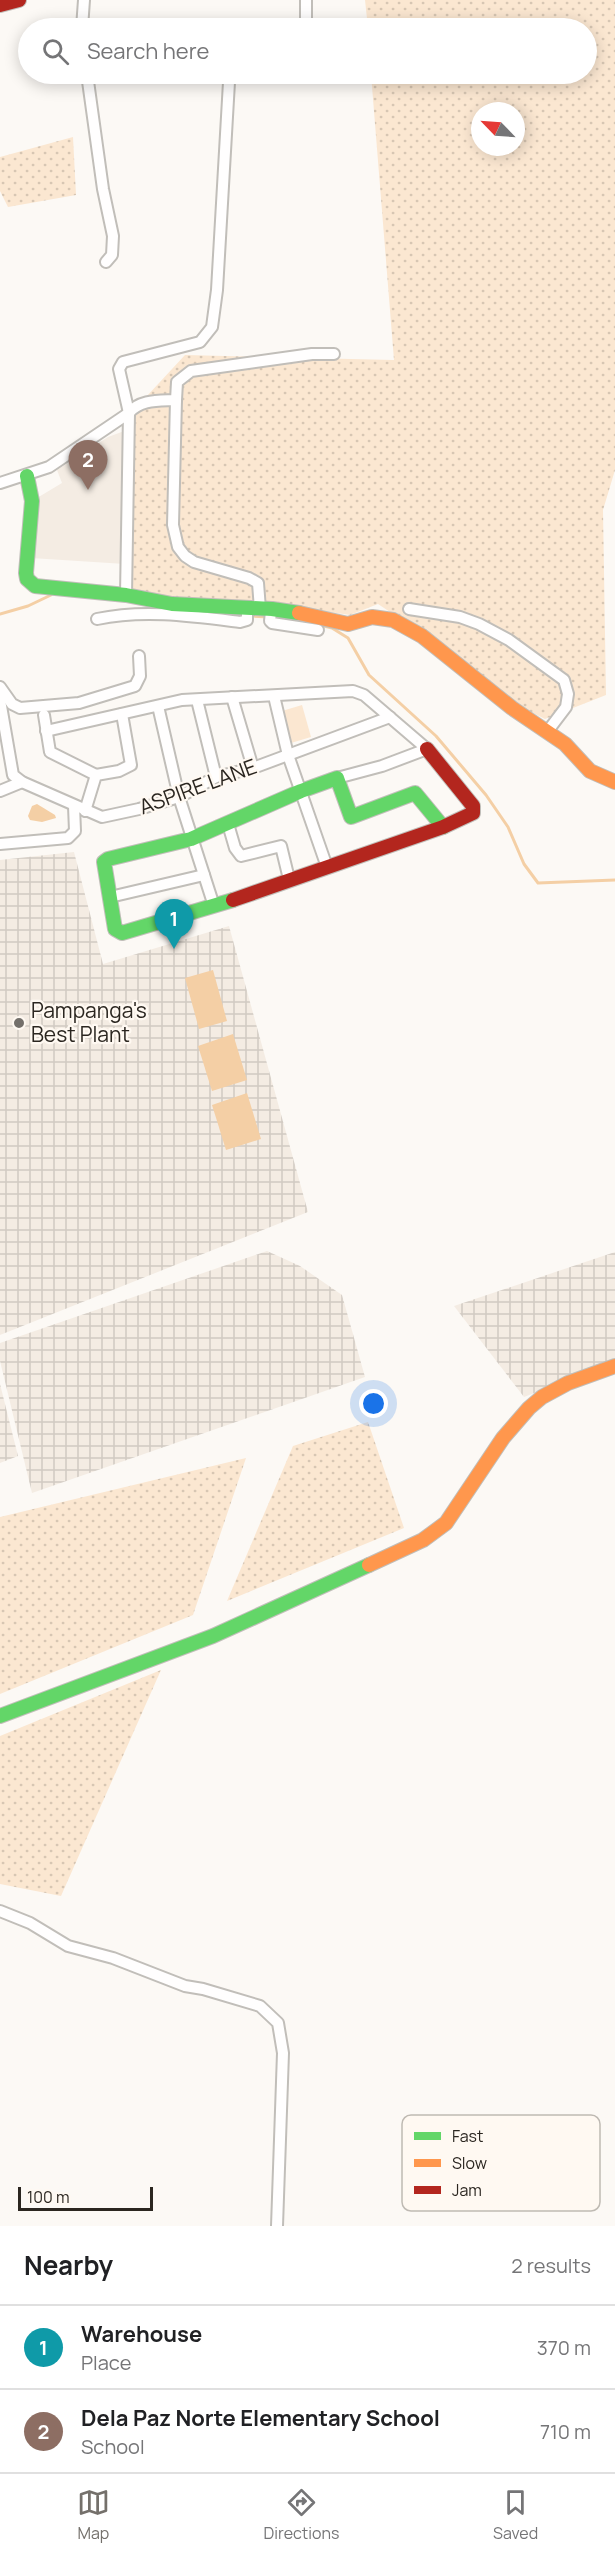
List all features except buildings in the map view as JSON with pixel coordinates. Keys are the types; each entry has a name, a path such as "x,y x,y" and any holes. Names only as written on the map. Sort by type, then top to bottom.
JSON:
{"main road":[{"path":"0,5 19,0"},
{"path":"27,476 32,490 34,508 25,567 27,579 35,586 126,595 172,604 259,612 302,621 348,624 380,616 404,624 565,744 596,775 615,782"},
{"path":"427,749 474,810 468,816 443,827 214,906 122,933 115,929 104,862 108,859 191,839 301,791 337,778 351,818 415,793 443,827"},
{"path":"0,1716 213,1636 423,1540 446,1522 525,1411 543,1396 568,1383 615,1366"}],"street":[{"path":"83,18 84,0"},
{"path":"306,0 306,18"},
{"path":"88,84 103,189 113,236 112,255 106,262"},
{"path":"126,595 129,413 119,369 123,362 200,342 212,327 218,290 229,84"},
{"path":"97,620 120,614 136,614 185,615 240,622 259,612 258,583 249,578 194,562 178,547 173,525 177,382 191,371 312,354 334,354"},
{"path":"0,483 27,476 50,466 129,413 134,406 142,403 176,400"},
{"path":"409,609 460,617 480,624 509,640 564,680 568,694 567,707 547,732"},
{"path":"302,621 318,630"},
{"path":"0,687 12,704 20,708 80,703 135,686 140,676 139,656"},
{"path":"46,731 182,700 353,691 364,694 427,749 382,766 337,778"},
{"path":"274,696 288,755 327,867"},
{"path":"232,697 253,768"},
{"path":"0,700 10,768 13,775 22,782 0,791"},
{"path":"197,700 216,777"},
{"path":"158,706 179,797 214,906"},
{"path":"44,715 50,752 96,775 119,771 131,765 122,714"},
{"name":"ASPIRE LANE","path":"22,782 102,817 179,797 216,777 253,768 390,717"},
{"path":"85,811 96,775"},
{"path":"0,844 68,838 75,831 74,806"},
{"path":"228,824 235,848 241,856 281,846 289,879"},
{"path":"110,897 204,874"},
{"path":"0,1911 30,1923 68,1946 113,1958 185,1986 260,2006 278,2023 283,2053 277,2226"}],"shaded area":[{"path":"365,0 615,0 615,470 603,510 606,695 545,719 521,707 474,668 378,604 350,615 254,601 171,598 133,590 133,411 185,355 394,360 372,84 597,84 597,18 367,18"},
{"path":"73,137 76,195 8,207 0,191 0,157"},
{"path":"127,430 125,564 31,558 37,498 62,483 57,470 108,437"},
{"path":"302,705 311,737 291,743 282,711"},
{"path":"37,804 55,815 56,818 42,822 30,820 28,816 32,806"},
{"path":"74,852 103,964 229,926 308,1212 0,1335 0,860"},
{"path":"213,970 227,1021 199,1029 185,978"},
{"path":"233,1034 247,1080 212,1091 198,1046"},
{"path":"247,1093 261,1139 226,1150 212,1105"},
{"path":"267,1251 300,1266 342,1295 365,1377 32,1493 0,1361 0,1343"},
{"path":"615,1252 615,1362 524,1397 454,1306"},
{"path":"0,1384 18,1456 0,1463"},
{"path":"368,1422 404,1528 227,1601 293,1446"},
{"path":"246,1458 193,1615 0,1694 0,1517"},
{"path":"161,1670 61,1896 0,1884 0,1736"}],"waterway":[{"path":"0,614 28,606 51,595"},
{"path":"224,615 244,616"},
{"path":"251,616 268,617"},
{"path":"304,621 332,628 348,638 369,675 436,736 486,795 508,827 524,864 538,883 615,880"}],"traffic: fast":[{"path":"27,476 32,501 26,573 27,579 35,586 126,595 172,604 272,609 299,613"},
{"path":"233,900 122,933 115,929 104,862 108,859 191,839 301,791 337,778 351,817 415,793 443,827"},
{"path":"0,1716 213,1636 369,1565"}],"traffic: slow":[{"path":"299,613 348,624 372,617 393,620 422,636 512,708 565,744 590,771 615,782"},
{"path":"369,1565 423,1540 446,1523 503,1438 529,1408 542,1397 568,1383 615,1366"}],"traffic: jam":[{"path":"0,5 19,0"},
{"path":"233,900 443,827 473,813 473,806 427,749"}],"place":[{"name":"Dela Paz Norte Elementary School","path":"88,490"},
{"name":"Warehouse","path":"174,949"},
{"name":"Pampanga's Best Plant","path":"19,1023"}]}
